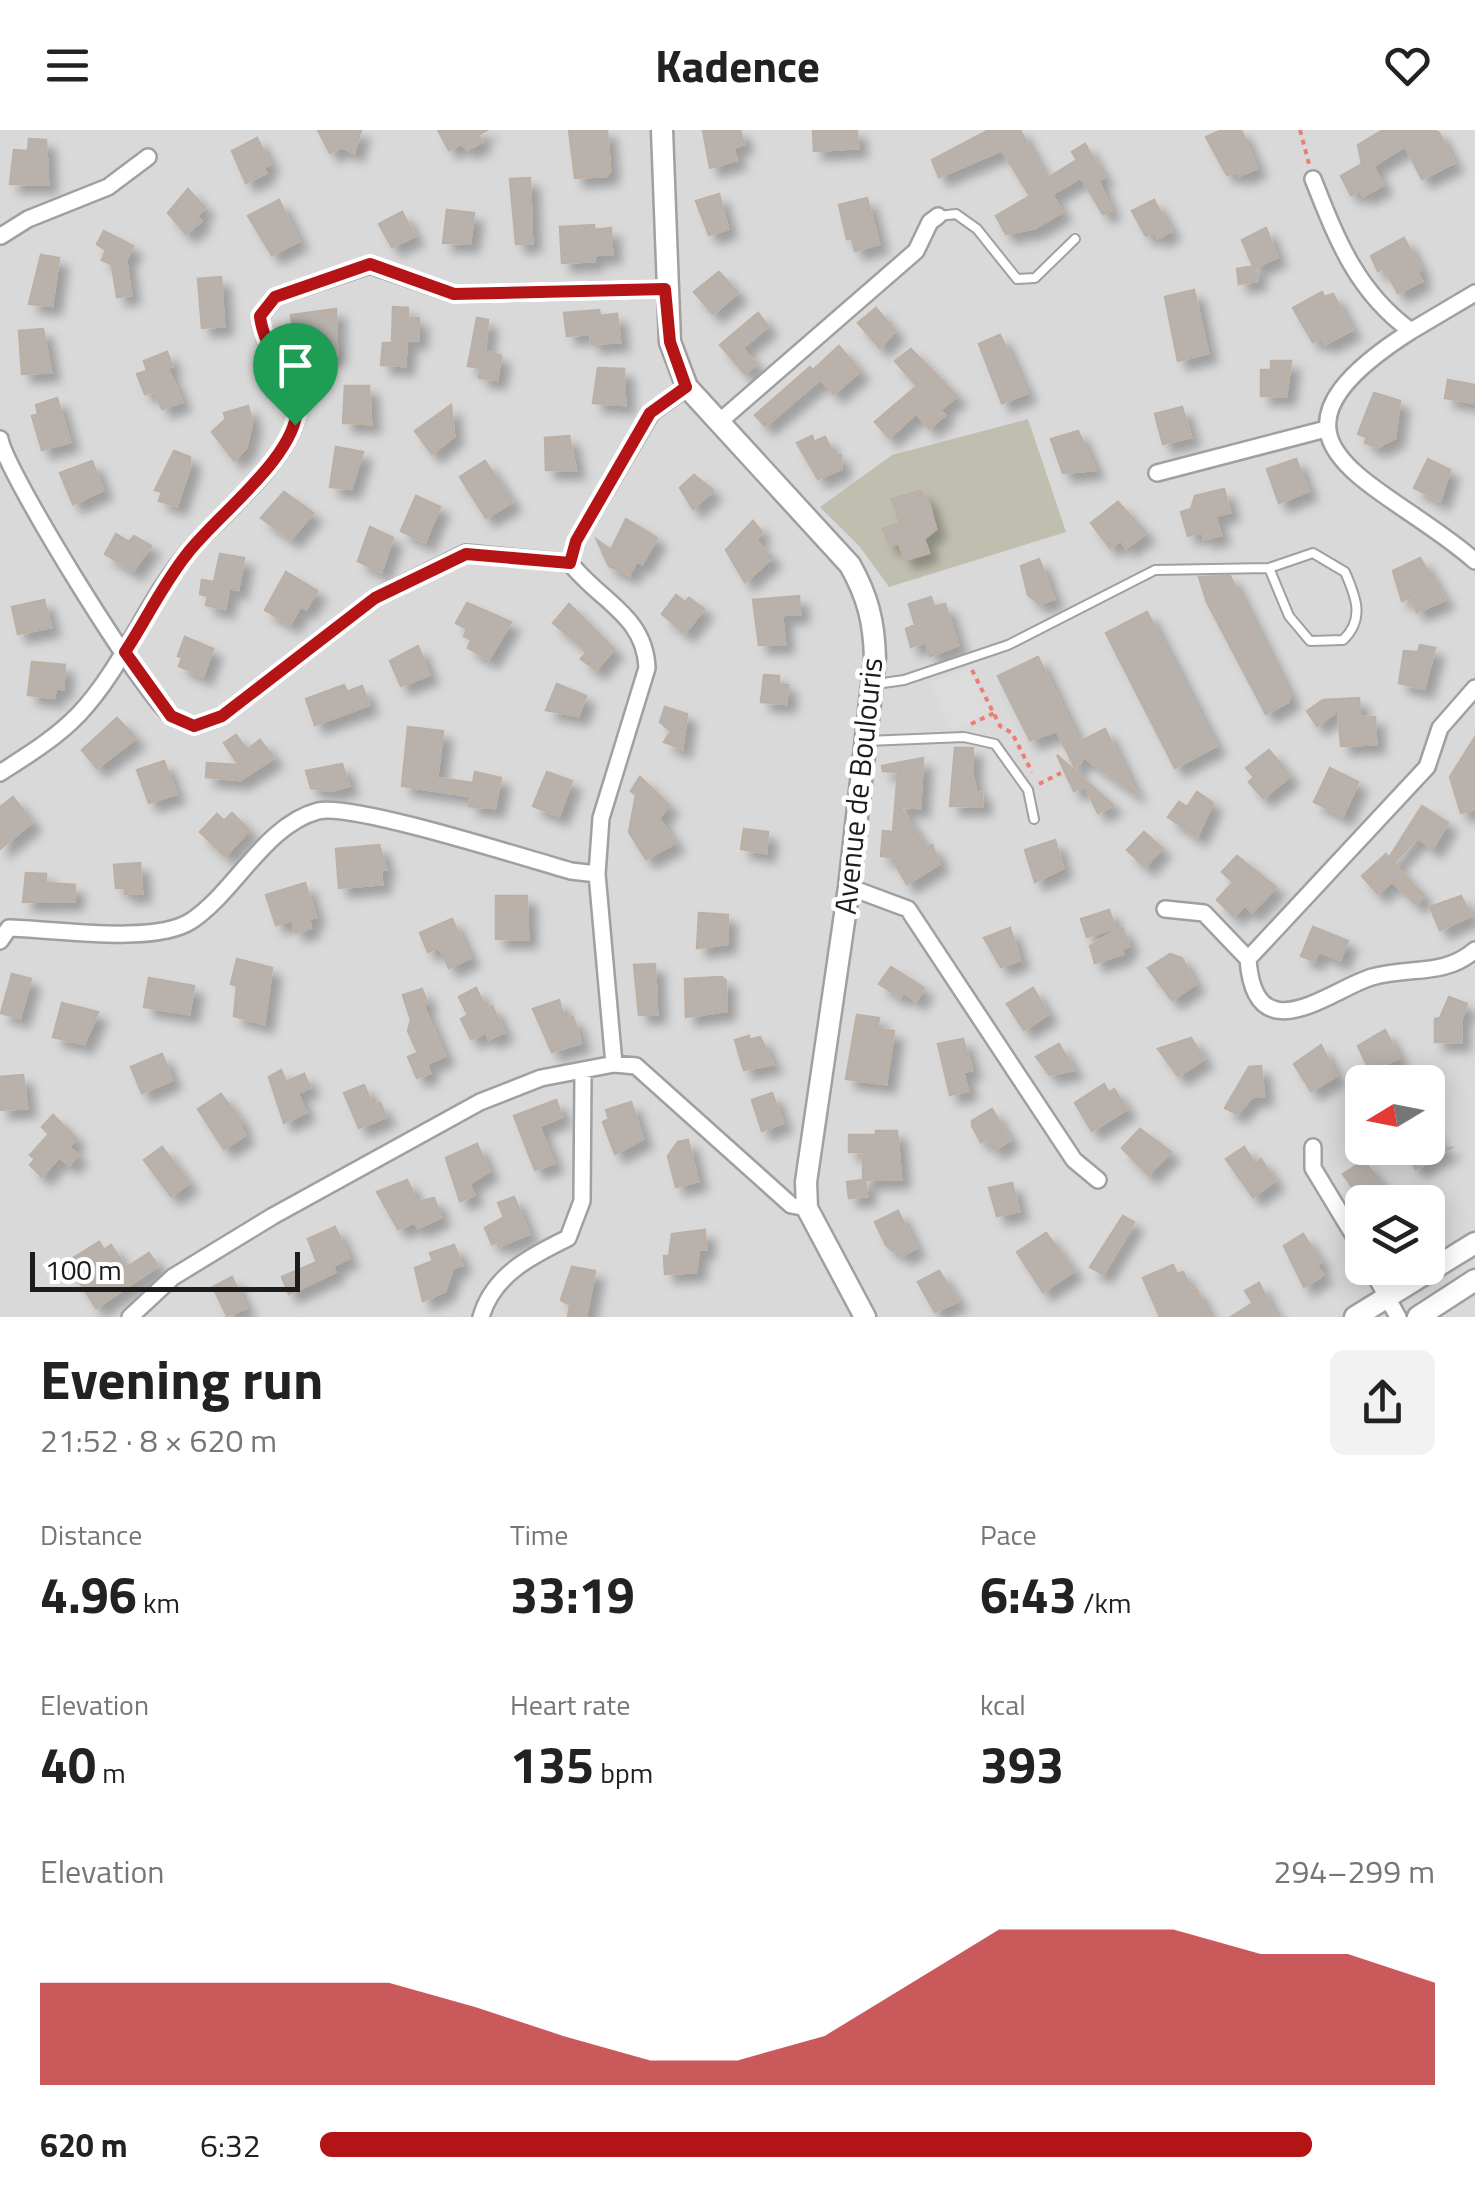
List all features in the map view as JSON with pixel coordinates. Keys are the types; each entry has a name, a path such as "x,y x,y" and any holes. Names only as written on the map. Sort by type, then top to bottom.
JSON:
{"street":[{"name":"Avenue de Boulouris","path":"662,130 665,289 670,342 686,387 850,565 867,596 874,625 872,684 849,887 806,1182 807,1208"},
{"path":"0,240 28,219 108,187 148,157"},
{"path":"1313,180 1354,275 1381,309 1410,332"},
{"path":"718,423 916,251 930,222 938,216"},
{"path":"0,773 50,741 80,712 125,652 186,554 280,451 295,425 298,404 262,339 260,316 275,297 370,264 454,294 665,289"},
{"path":"1475,293 1364,361 1335,396 1326,429 1337,458 1371,488 1475,561"},
{"path":"570,563 576,541 650,413 686,387"},
{"path":"1156,473 1326,429"},
{"path":"0,439 32,512 125,652 171,716 194,726 222,716 375,598 466,554 570,563 588,586 634,625 646,644 647,668 601,818 597,874 614,1064"},
{"path":"1248,959 1428,767 1440,728 1475,688"},
{"path":"3,930 155,933 189,923 278,835 319,810 387,820 571,872 597,874"},
{"path":"849,887 908,908 1074,1160 1098,1180"},
{"path":"1165,909 1204,914 1248,959 1256,992 1273,1006 1294,1011 1313,1008 1370,978 1442,970 1475,950"},
{"path":"130,1317 173,1277 273,1216 480,1102 541,1078 583,1073 614,1064 636,1066 791,1205 807,1208 865,1317"},
{"path":"481,1317 493,1288 529,1257 568,1238 582,1202 583,1073"},
{"path":"1313,1147 1313,1168 1345,1222"},
{"path":"1355,1317 1475,1243"},
{"path":"1418,1317 1475,1280"},
{"path":"1380,1285 1398,1317"}],"lane":[{"path":"938,216 956,214 977,228 1018,279 1035,278 1075,239"},
{"path":"872,684 904,680 967,659 1060,621 1155,570 1270,568 1313,552 1327,557 1345,572 1358,615 1353,630 1343,640 1310,641 1289,616 1270,568"},
{"path":"865,742 964,737 995,744 1028,790 1034,819"}],"path":[{"path":"1300,130 1313,180"},
{"path":"967,659 1000,726 1012,732 1038,784 1061,773"},
{"path":"966,727 994,714"},
{"path":"970,717 973,724"},
{"path":"1043,783 1047,791"}],"shaded area":[{"path":"0,130 1475,130 1475,1317 0,1317"},
{"path":"1028,419 1066,532 889,587 860,547 820,507 892,455"},
{"path":"969,668 990,712 952,731 929,683"}],"building":[{"path":"318,130 361,130 354,153 342,147 330,153"},
{"path":"438,130 487,130 478,135 482,142 467,150 462,143 449,150"},
{"path":"569,130 607,130 610,171 606,176 575,178"},
{"path":"703,130 740,130 744,144 733,148 737,160 710,168"},
{"path":"813,130 857,130 858,148 814,151"},
{"path":"989,130 1020,130 1046,179 1077,160 1072,152 1085,144 1104,177 1098,180 1111,210 1103,214 1081,177 1052,194 1062,212 1035,228 1006,234 996,216 1030,196 1002,150 939,177 932,160"},
{"path":"1222,130 1241,130 1257,168 1239,176 1236,171 1227,175 1206,137"},
{"path":"1383,130 1433,130 1439,133 1454,163 1422,179 1405,146 1373,166 1383,185 1363,196 1359,190 1351,195 1341,176 1362,164 1358,145"},
{"path":"257,138 270,164 263,168 266,173 246,183 232,151"},
{"path":"29,139 46,140 48,184 10,184 14,150 28,151"},
{"path":"530,178 532,243 516,244 510,179"},
{"path":"188,189 205,208 197,216 201,221 186,234 168,213"},
{"path":"719,194 728,229 709,235 696,201"},
{"path":"867,198 879,244 855,251 852,238 847,239 839,205"},
{"path":"279,200 299,241 272,255 248,216"},
{"path":"1154,200 1171,231 1158,238 1155,232 1146,236 1132,211"},
{"path":"447,210 474,213 470,243 443,243"},
{"path":"402,212 415,236 392,247 379,224"},
{"path":"594,225 594,230 611,228 612,254 594,255 594,261 562,263 560,227"},
{"path":"1266,228 1277,257 1256,267 1257,281 1239,284 1237,269 1253,266 1242,240"},
{"path":"104,231 133,246 126,260 131,295 117,297 112,265 102,260 106,250 97,244"},
{"path":"1404,238 1421,270 1417,273 1422,281 1398,293 1384,268 1378,271 1371,256"},
{"path":"41,255 59,258 52,306 29,304"},
{"path":"719,272 738,293 713,314 694,292"},
{"path":"221,277 224,326 202,328 198,279"},
{"path":"1194,290 1208,353 1178,361 1165,297"},
{"path":"1322,292 1324,297 1333,294 1352,330 1325,344 1321,338 1313,342 1293,308"},
{"path":"393,307 408,308 408,318 419,318 418,340 407,340 405,366 381,365 383,343 392,343"},
{"path":"876,308 895,331 880,348 858,323"},
{"path":"336,309 337,355 305,358 301,331 293,332 291,315"},
{"path":"599,310 600,316 617,314 620,342 591,344 590,334 567,336 564,313"},
{"path":"758,313 768,326 742,348 756,364 745,374 720,345"},
{"path":"477,318 488,320 485,350 501,356 497,380 479,378 481,368 468,366"},
{"path":"43,329 51,372 22,374 19,331"},
{"path":"1000,335 1027,393 1002,403 979,344"},
{"path":"839,346 860,371 834,394 813,370"},
{"path":"911,349 957,396 940,410 945,415 929,428 916,413 889,438 875,422 917,386 895,361"},
{"path":"167,352 172,366 167,367 182,402 162,409 155,391 145,394 137,374 147,371 144,361"},
{"path":"1271,361 1291,361 1286,396 1261,396 1261,370 1271,370"},
{"path":"810,367 820,379 765,426 755,415"},
{"path":"598,368 624,369 625,405 593,403"},
{"path":"1448,380 1475,385 1475,403 1445,398"},
{"path":"345,386 369,386 371,424 343,423"},
{"path":"1374,393 1400,401 1395,438 1378,447 1365,443 1367,437 1358,434"},
{"path":"57,398 70,442 42,450 32,416 38,414 36,405"},
{"path":"451,405 454,436 432,454 415,431"},
{"path":"248,406 252,422 246,448 234,460 212,432 226,419 224,413"},
{"path":"1182,407 1191,437 1163,444 1155,414"},
{"path":"1078,431 1095,470 1063,473 1051,439"},
{"path":"569,436 576,470 546,470 545,438"},
{"path":"812,436 814,442 825,437 834,456 841,455 841,469 818,479 797,443"},
{"path":"336,447 363,452 351,489 330,487"},
{"path":"174,451 190,457 177,506 159,501 162,492 155,490"},
{"path":"1296,459 1308,491 1279,503 1267,469"},
{"path":"1428,459 1450,470 1440,501 1414,488"},
{"path":"92,461 103,490 73,504 60,473"},
{"path":"485,461 512,502 486,518 460,477"},
{"path":"694,475 713,490 693,509 680,488"},
{"path":"1224,489 1230,512 1215,516 1221,535 1204,539 1202,532 1188,536 1181,512 1191,509 1195,496"},
{"path":"920,491 929,503 936,529 924,539 929,553 905,560 899,543 890,546 883,529 900,523 892,499"},
{"path":"284,492 313,513 291,539 261,518"},
{"path":"416,496 440,507 425,542 401,531"},
{"path":"1118,502 1146,533 1126,548 1121,540 1110,548 1091,523"},
{"path":"626,519 657,538 642,564 637,561 629,575 609,566 597,540 611,550"},
{"path":"753,521 762,532 755,539 772,558 745,582 726,550"},
{"path":"370,527 393,538 381,572 358,561"},
{"path":"116,534 129,542 134,536 151,546 133,571 105,554"},
{"path":"220,554 244,558 238,590 229,588 225,609 206,605 208,596 200,594 202,580 214,582"},
{"path":"1420,558 1445,600 1417,612 1410,597 1402,601 1393,571"},
{"path":"1039,559 1054,599 1040,604 1028,595 1021,566"},
{"path":"286,572 317,591 290,624 265,610"},
{"path":"1230,576 1290,696 1288,702 1266,714 1207,602 1199,577"},
{"path":"676,595 685,602 689,598 704,609 685,633 662,614"},
{"path":"799,596 800,614 782,615 785,644 759,645 753,600"},
{"path":"931,597 934,607 945,604 958,645 930,656 926,642 911,647 906,629 915,625 909,604"},
{"path":"44,600 51,627 18,634 12,607"},
{"path":"467,603 511,622 489,659 468,648 471,640 464,636 467,629 456,623"},
{"path":"569,604 614,649 596,670 581,659 586,653 581,646 553,623"},
{"path":"1147,612 1216,746 1175,768 1106,633"},
{"path":"185,637 213,649 203,676 179,666 182,658 178,656"},
{"path":"1420,645 1435,648 1424,689 1399,683 1404,651 1418,652"},
{"path":"418,646 429,675 401,686 390,661"},
{"path":"1038,657 1079,742 1105,729 1137,795 1084,757 1075,768 1057,731 1030,740 998,676"},
{"path":"32,662 65,665 63,689 56,688 54,698 28,695"},
{"path":"764,675 779,676 779,684 788,685 786,704 761,702"},
{"path":"557,684 586,696 578,716 546,710"},
{"path":"344,685 347,692 362,686 369,705 315,725 306,699"},
{"path":"1359,698 1360,717 1375,717 1376,744 1341,746 1338,710 1317,726 1307,711 1323,700"},
{"path":"665,707 687,714 682,749 664,742 671,731 660,722"},
{"path":"117,718 136,738 97,768 82,750"},
{"path":"408,727 443,731 437,778 473,783 475,772 501,778 495,808 469,806 471,796 402,786"},
{"path":"236,735 247,750 260,740 274,758 240,780 206,777 207,763 239,765 224,743"},
{"path":"1475,737 1475,809 1461,813 1450,777"},
{"path":"955,748 973,748 972,773 976,791 982,792 982,806 950,806"},
{"path":"1269,750 1290,776 1263,798 1249,782 1254,777 1246,768"},
{"path":"1057,755 1113,805 1098,813 1085,786 1074,791"},
{"path":"923,758 920,808 900,807 926,848 932,845 939,864 907,884 891,857 881,856 883,831 893,832 898,772 883,771 882,766"},
{"path":"164,761 176,794 149,803 137,770"},
{"path":"342,764 349,786 331,791 311,788 306,771"},
{"path":"1330,768 1358,782 1343,816 1314,802"},
{"path":"547,772 572,781 559,816 533,806"},
{"path":"640,777 669,805 659,818 675,843 646,859 629,832 636,795 631,791"},
{"path":"1197,792 1213,803 1197,837 1168,817 1179,802 1187,807"},
{"path":"13,797 32,822 0,849 0,807"},
{"path":"1422,806 1448,823 1432,849 1418,837 1394,863 1424,896 1416,904 1392,881 1378,894 1362,876 1386,854 1389,858"},
{"path":"232,813 249,830 225,856 200,832 217,814 224,821"},
{"path":"744,829 768,832 766,853 741,849"},
{"path":"1144,832 1162,848 1145,867 1127,850"},
{"path":"1055,840 1063,868 1035,882 1025,850"},
{"path":"379,845 386,869 381,870 382,884 339,888 336,849"},
{"path":"1237,856 1276,887 1252,912 1245,905 1234,916 1217,900 1233,882 1222,872"},
{"path":"140,863 142,893 125,894 125,888 116,888 114,865"},
{"path":"26,873 46,874 46,883 75,885 74,901 23,902"},
{"path":"305,883 316,917 309,919 311,928 296,933 292,920 276,925 266,895"},
{"path":"496,896 527,896 528,939 496,939"},
{"path":"1461,896 1471,916 1440,930 1430,907"},
{"path":"1109,910 1115,928 1087,937 1081,919"},
{"path":"699,913 728,915 727,944 697,948"},
{"path":"452,919 470,958 449,968 439,947 428,952 420,933"},
{"path":"1122,927 1129,946 1122,949 1123,954 1095,963 1090,946"},
{"path":"1313,927 1348,941 1340,960 1318,951 1314,961 1301,956"},
{"path":"1010,928 1020,960 1001,967 984,938"},
{"path":"1170,954 1182,958 1195,984 1172,1000 1148,968"},
{"path":"237,959 272,968 264,1024 234,1016 237,986 231,984"},
{"path":"655,964 657,1014 639,1015 634,965"},
{"path":"891,967 924,988 916,1001 903,992 900,997 879,984"},
{"path":"12,974 31,979 20,1018 1,1013"},
{"path":"722,977 726,981 726,1011 686,1017 685,979"},
{"path":"149,978 194,986 189,1014 144,1007"},
{"path":"476,988 486,1009 492,1006 504,1032 489,1039 486,1032 471,1039 461,1019 468,1015 459,997"},
{"path":"1033,988 1048,1014 1024,1030 1007,1004"},
{"path":"422,989 427,1003 423,1005 445,1056 426,1064 430,1073 417,1078 408,1057 418,1053 408,1031 411,1020 403,995"},
{"path":"1449,997 1467,1004 1461,1020 1461,1042 1435,1042 1435,1019 1440,1018"},
{"path":"559,1000 564,1019 573,1017 581,1043 552,1052 533,1009"},
{"path":"62,1003 98,1012 84,1044 53,1037"},
{"path":"857,1015 879,1018 877,1029 894,1031 886,1084 846,1079"},
{"path":"1385,1030 1399,1058 1383,1065 1367,1065 1358,1046"},
{"path":"749,1036 749,1040 760,1037 773,1064 744,1070 735,1040"},
{"path":"1191,1038 1204,1059 1178,1076 1158,1049"},
{"path":"963,1039 972,1070 963,1072 968,1091 950,1095 938,1044"},
{"path":"1059,1044 1074,1070 1050,1075 1036,1057"},
{"path":"1321,1045 1336,1076 1311,1091 1294,1064"},
{"path":"162,1054 172,1080 142,1093 131,1067"},
{"path":"1261,1066 1264,1096 1252,1097 1237,1114 1225,1108 1249,1067"},
{"path":"281,1070 286,1082 304,1074 310,1087 297,1093 306,1112 284,1123 269,1077"},
{"path":"23,1075 27,1108 0,1110 0,1077"},
{"path":"1104,1084 1109,1093 1114,1089 1127,1109 1092,1131 1075,1103"},
{"path":"364,1085 373,1106 380,1103 386,1117 359,1128 344,1093"},
{"path":"772,1093 783,1123 762,1131 752,1100"},
{"path":"221,1094 242,1122 239,1124 245,1135 224,1149 198,1109"},
{"path":"556,1100 562,1117 539,1126 554,1163 535,1170 514,1116"},
{"path":"631,1102 643,1139 615,1154 603,1122 609,1119 606,1110"},
{"path":"992,1109 1010,1140 994,1150 987,1139 981,1142 972,1126 972,1121"},
{"path":"53,1115 76,1138 69,1147 78,1155 69,1165 59,1157 42,1177 30,1165 35,1159 30,1155 49,1134 42,1127"},
{"path":"1140,1129 1171,1152 1148,1175 1122,1148"},
{"path":"876,1131 897,1131 901,1179 865,1180 867,1196 849,1198 847,1182 863,1180 863,1152 849,1152 849,1135 876,1135"},
{"path":"688,1140 698,1181 676,1187 668,1156 678,1142"},
{"path":"477,1144 489,1171 469,1184 474,1195 460,1201 446,1158"},
{"path":"162,1147 189,1183 171,1196 144,1160"},
{"path":"1244,1147 1255,1164 1261,1159 1275,1181 1253,1197 1226,1159"},
{"path":"1358,1165 1367,1165 1382,1185 1351,1185 1343,1174"},
{"path":"407,1180 417,1202 434,1198 441,1217 418,1228 415,1222 398,1229 377,1192"},
{"path":"1012,1183 1019,1211 997,1216 989,1188"},
{"path":"514,1197 529,1234 502,1245 500,1240 492,1244 485,1228 504,1217 498,1203"},
{"path":"898,1211 916,1248 902,1256 898,1249 893,1251 886,1245 875,1222"},
{"path":"1123,1216 1134,1222 1103,1274 1090,1267"},
{"path":"335,1227 349,1258 333,1266 335,1272 289,1294 282,1277 317,1262 308,1239"},
{"path":"705,1230 706,1249 699,1249 696,1272 665,1274 664,1256 669,1256 672,1234"},
{"path":"1046,1233 1074,1271 1043,1292 1017,1252"},
{"path":"1303,1234 1321,1262 1316,1265 1323,1275 1304,1287 1284,1246"},
{"path":"99,1242 104,1250 111,1245 126,1268 149,1253 158,1266 96,1308 67,1262"},
{"path":"454,1245 462,1265 453,1268 445,1291 423,1301 415,1268 433,1261 430,1253"},
{"path":"1173,1265 1177,1274 1183,1272 1192,1291 1196,1289 1209,1317 1160,1317 1143,1278"},
{"path":"572,1267 595,1271 586,1317 568,1317 570,1305 561,1300"},
{"path":"939,1271 958,1301 935,1312 918,1282"},
{"path":"232,1277 246,1308 227,1316 213,1287"},
{"path":"1259,1283 1276,1317 1231,1317 1253,1303 1245,1291"}],"route":[{"path":"370,264 454,294 665,289 670,342 686,387 650,413 576,541 570,563 466,554 375,598 222,716 194,726 171,716 125,652 186,554 280,451 295,425 298,404 262,339 260,316 275,297 310,282 370,264"}]}
